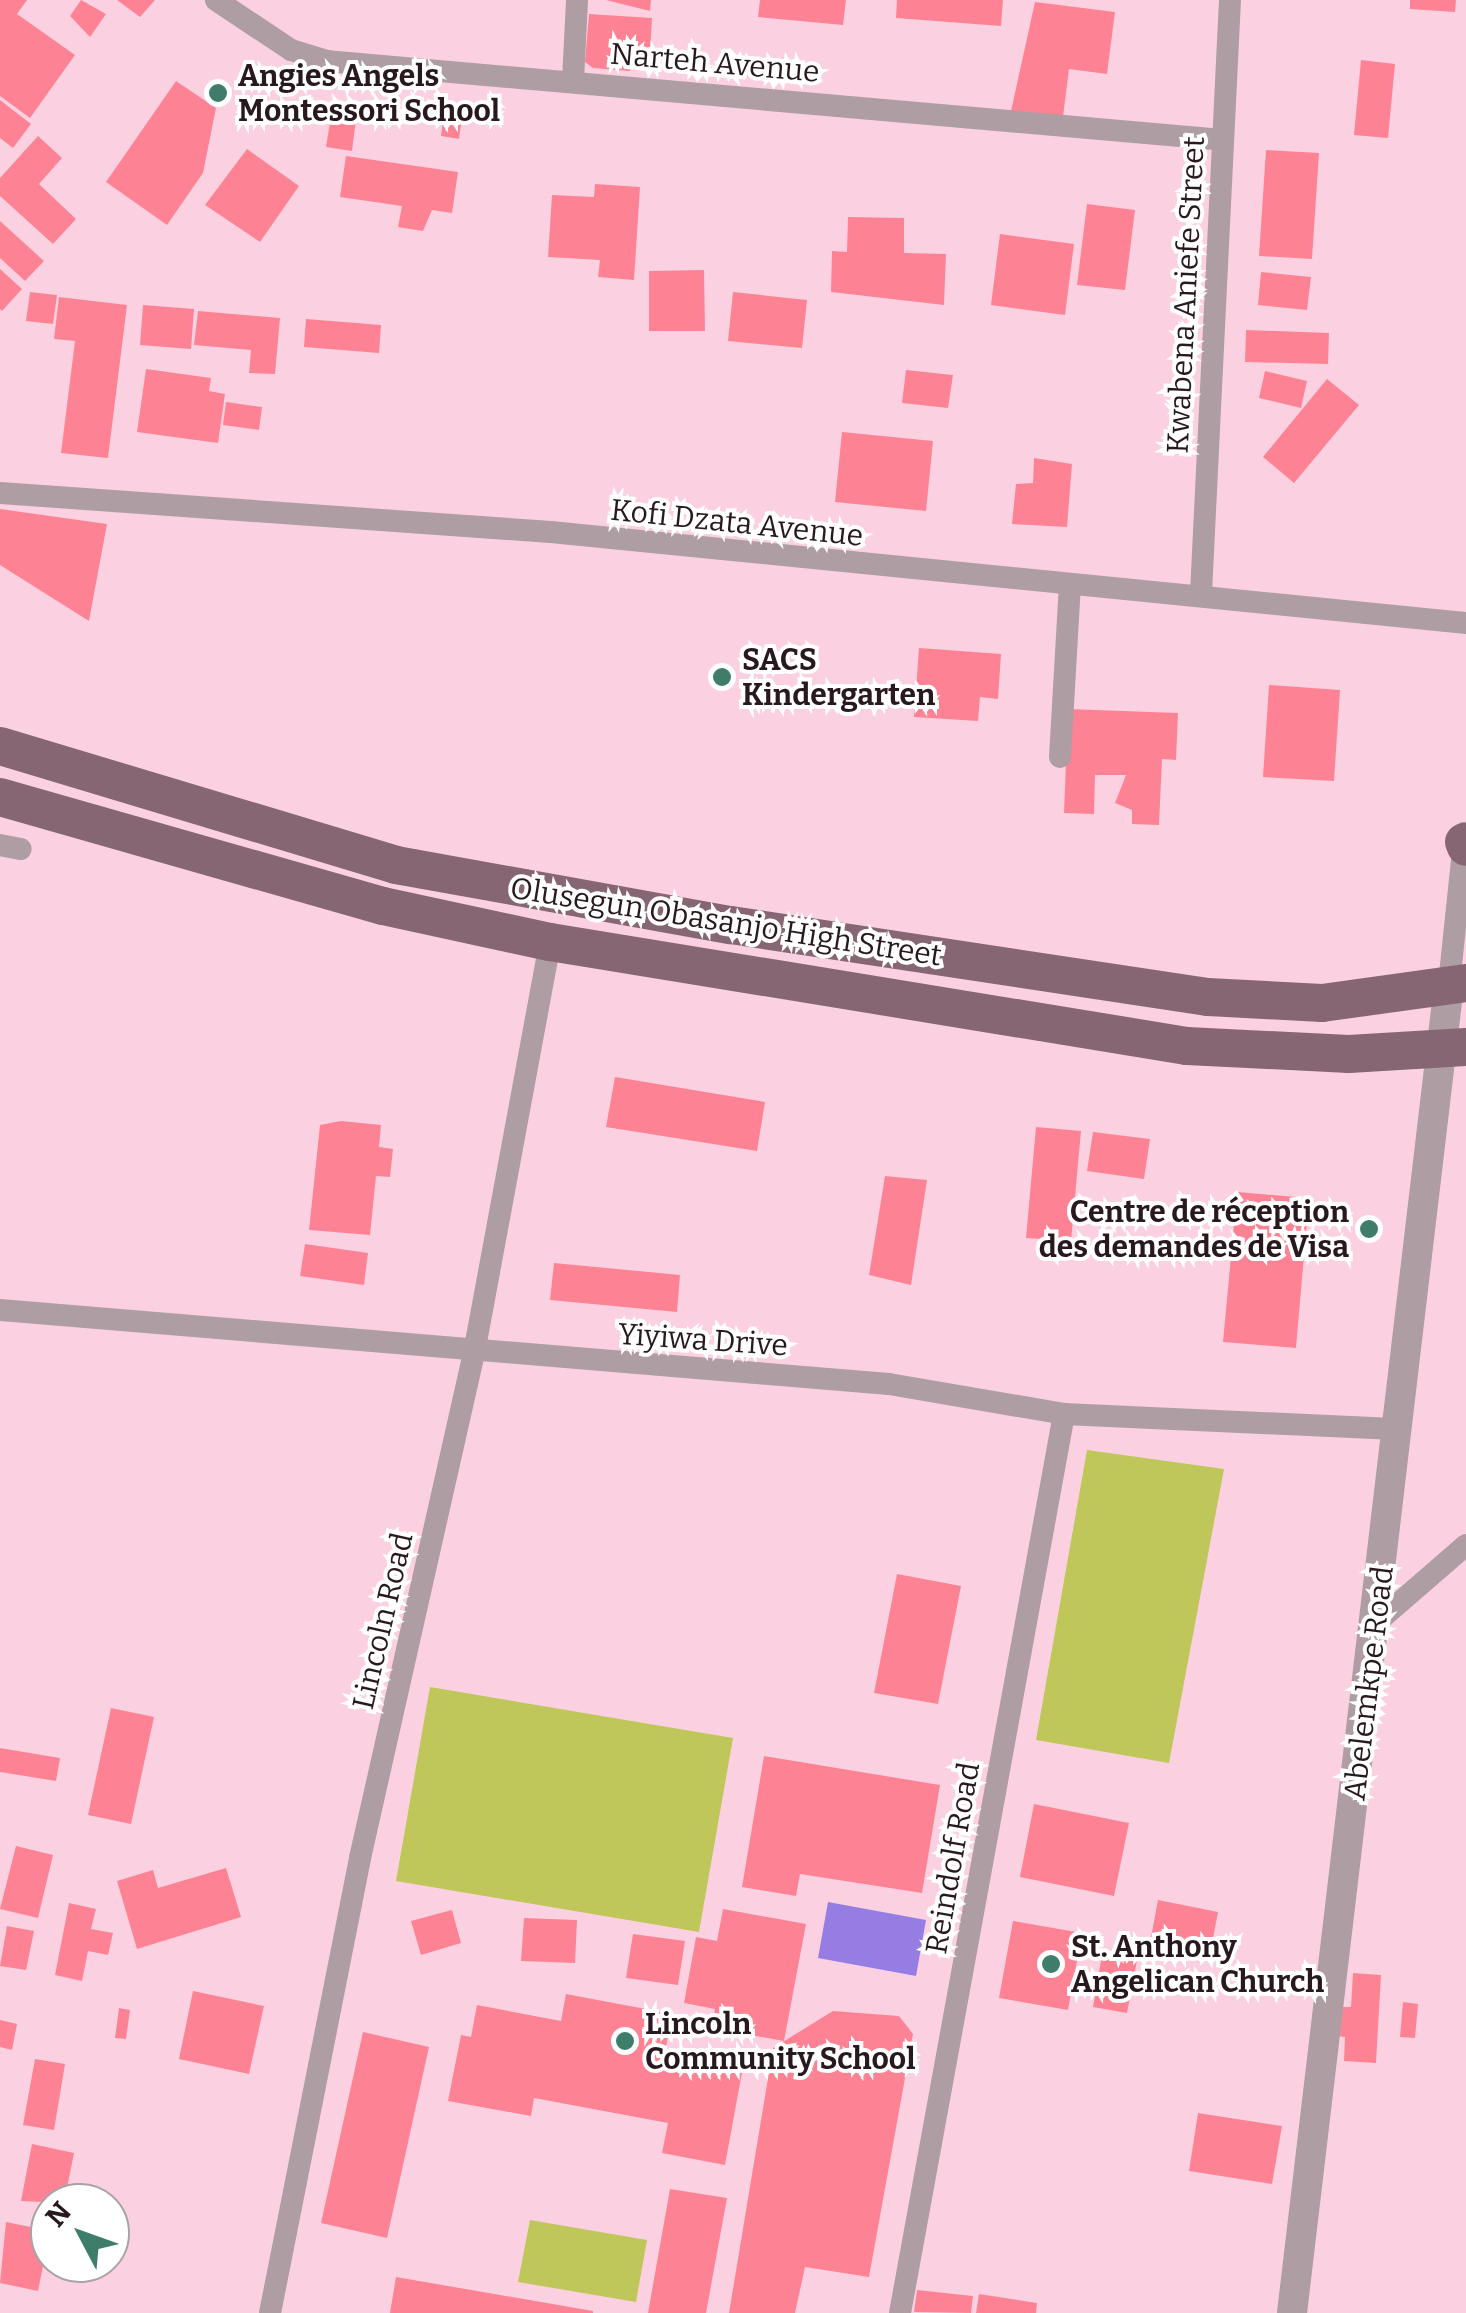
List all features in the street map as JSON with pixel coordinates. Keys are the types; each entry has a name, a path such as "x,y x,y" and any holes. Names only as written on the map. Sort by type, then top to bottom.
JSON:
{"main road":[{"name":"Olusegun Obasanjo High Street","path":"0,746 396,865 731,925 1208,997 1322,1003 1457,983"},
{"name":"Olusegun Obasanjo High Street","path":"0,797 383,906 550,942 1187,1046 1453,1050"}],"street":[{"name":"Narteh Avenue","path":"216,0 291,50 326,61 1224,140"},
{"path":"573,80 577,0"},
{"name":"Kwabena Aniefe Street","path":"1201,593 1230,0"},
{"name":"Kofi Dzata Avenue","path":"0,493 551,532 1070,586 1201,593 1466,623"},
{"path":"1060,757 1070,586"},
{"path":"1457,983 1465,838"},
{"name":"Lincoln Road","path":"270,2313 360,1858 474,1353 550,942"},
{"name":"Abelemkpe Road","path":"1292,2313 1400,1429 1453,1050 1457,983"},
{"name":"Yiyiwa Drive","path":"1,1313 190,1321 474,1353 889,1384 1064,1414 1400,1429"},
{"name":"Reindolf Road","path":"900,2313 1064,1414"},
{"path":"1376,1623 1466,1546"}],"green space":[{"path":"1087,1450 1224,1469 1169,1763 1036,1740"},
{"path":"430,1687 733,1738 699,1932 396,1881"},
{"path":"530,2220 647,2240 636,2302 518,2282"}],"shaded area":[{"path":"828,1902 926,1920 916,1976 818,1958"}],"building":[{"path":"0,0 27,0 17,14 75,55 30,118 0,96"},
{"path":"81,0 106,14 90,37 70,16"},
{"path":"117,0 155,0 140,17"},
{"path":"606,0 651,0 650,11"},
{"path":"760,0 846,0 843,25 758,17"},
{"path":"897,0 1003,0 1001,26 896,18"},
{"path":"1410,0 1456,0 1455,12 1410,9"},
{"path":"1035,2 1115,12 1107,74 1069,69 1063,117 1011,111"},
{"path":"589,14 652,18 650,54 631,53 630,71 593,68 585,62"},
{"path":"1361,60 1395,64 1388,138 1354,135"},
{"path":"176,81 216,108 203,173 167,225 106,182"},
{"path":"0,100 31,124 13,148 0,138"},
{"path":"331,116 356,119 352,151 326,147"},
{"path":"443,121 461,124 459,139 441,136"},
{"path":"38,136 62,158 39,184 76,219 53,244 0,196 0,178"},
{"path":"247,149 299,186 260,242 205,205"},
{"path":"1266,150 1319,153 1312,259 1259,256"},
{"path":"346,156 458,172 452,213 432,210 423,231 398,227 402,206 340,197"},
{"path":"595,184 640,187 634,280 598,277 600,260 548,257 552,195 594,197"},
{"path":"1087,204 1135,210 1125,290 1077,285"},
{"path":"848,217 904,218 904,253 946,254 944,305 831,292 832,251 847,252"},
{"path":"0,221 44,261 25,281 0,258"},
{"path":"1000,234 1074,244 1065,315 991,305"},
{"path":"0,269 22,289 2,311 0,309"},
{"path":"704,270 705,331 649,331 649,271"},
{"path":"1261,272 1311,277 1307,310 1258,305"},
{"path":"30,292 57,295 53,324 26,321"},
{"path":"733,292 807,300 802,348 728,341"},
{"path":"59,297 127,305 108,458 61,453 75,341 54,339"},
{"path":"143,305 194,309 191,349 140,345"},
{"path":"198,311 280,318 275,374 249,373 251,350 194,345"},
{"path":"306,319 381,325 379,353 304,347"},
{"path":"1246,330 1329,333 1328,364 1245,362"},
{"path":"146,369 211,378 209,391 225,394 218,443 137,432"},
{"path":"906,370 953,375 948,408 902,403"},
{"path":"1265,371 1307,381 1301,408 1259,398"},
{"path":"1327,379 1359,405 1294,483 1263,457"},
{"path":"226,402 262,407 259,430 223,425"},
{"path":"842,432 933,441 926,511 835,502"},
{"path":"1034,458 1072,464 1067,527 1012,524 1016,484 1033,483"},
{"path":"0,509 107,524 89,621 0,565"},
{"path":"919,648 1001,654 998,699 980,697 978,721 914,717"},
{"path":"1269,685 1340,690 1334,781 1263,777"},
{"path":"1068,709 1178,713 1176,760 1162,759 1159,825 1132,824 1132,810 1115,803 1126,775 1095,775 1094,814 1064,813"},
{"path":"615,1077 765,1102 757,1151 606,1127"},
{"path":"341,1121 381,1125 379,1147 393,1149 390,1177 376,1176 370,1235 309,1230 320,1125"},
{"path":"1036,1127 1081,1131 1071,1241 1026,1238"},
{"path":"1093,1132 1150,1139 1144,1179 1087,1171"},
{"path":"885,1176 927,1180 911,1285 869,1275"},
{"path":"1237,1192 1309,1198 1296,1348 1223,1342"},
{"path":"305,1244 368,1253 364,1285 300,1276"},
{"path":"554,1263 680,1275 677,1312 550,1300"},
{"path":"897,1574 961,1586 938,1704 874,1693"},
{"path":"111,1708 154,1717 131,1824 88,1815"},
{"path":"0,1748 60,1758 56,1781 0,1772"},
{"path":"764,1756 940,1785 922,1893 800,1874 796,1896 742,1887"},
{"path":"1034,1804 1129,1823 1114,1896 1020,1877"},
{"path":"16,1846 53,1855 38,1918 0,1909"},
{"path":"226,1868 241,1917 137,1949 117,1881 153,1870 158,1888"},
{"path":"1158,1900 1218,1912 1210,1954 1150,1943"},
{"path":"69,1903 96,1909 91,1929 113,1933 108,1955 88,1951 82,1981 55,1975"},
{"path":"723,1909 806,1924 784,2041 711,2028 715,2009 684,2003 696,1937 717,1941"},
{"path":"452,1910 461,1943 421,1955 411,1921"},
{"path":"524,1918 577,1920 575,1963 521,1961"},
{"path":"1013,1921 1082,1933 1068,2010 999,1998"},
{"path":"7,1926 34,1931 26,1970 0,1966"},
{"path":"633,1934 685,1941 678,1985 626,1978"},
{"path":"1103,1949 1124,1964 1125,1953 1138,1955 1127,2013 1093,2007"},
{"path":"1353,1973 1381,1975 1376,2063 1344,2061 1345,2037 1335,2036 1337,2007 1351,2007"},
{"path":"193,1991 264,2006 249,2074 179,2059"},
{"path":"566,1994 672,2014 665,2053 743,2067 725,2165 662,2153 668,2123 534,2098 531,2116 448,2101 461,2035 471,2037 477,2005 561,2021"},
{"path":"1403,2002 1418,2004 1415,2038 1400,2037"},
{"path":"119,2008 130,2010 126,2039 115,2038"},
{"path":"833,2011 899,2016 913,2034 869,2277 805,2267 795,2313 729,2313 773,2048"},
{"path":"0,2020 17,2024 12,2050 0,2047"},
{"path":"363,2032 429,2047 387,2238 321,2223"},
{"path":"35,2059 65,2064 54,2130 23,2125"},
{"path":"1198,2113 1282,2126 1272,2184 1189,2171"},
{"path":"32,2144 74,2153 68,2183 30,2183 30,2201 21,2201"},
{"path":"670,2189 727,2198 706,2313 648,2313"},
{"path":"6,2222 30,2227 30,2283 40,2283 38,2291 0,2283"},
{"path":"396,2277 593,2311 593,2313 390,2313"},
{"path":"917,2290 973,2296 971,2313 914,2312"},
{"path":"979,2294 1037,2303 1036,2313 976,2313"}],"place":[{"name":"Angies Angels Montessori School","path":"218,93"},
{"name":"SACS Kindergarten","path":"722,677"},
{"name":"Centre de réception des demandes de Visa","path":"1369,1229"},
{"name":"St. Anthony Angelican Church","path":"1051,1964"},
{"name":"Lincoln Community School","path":"625,2041"}]}
